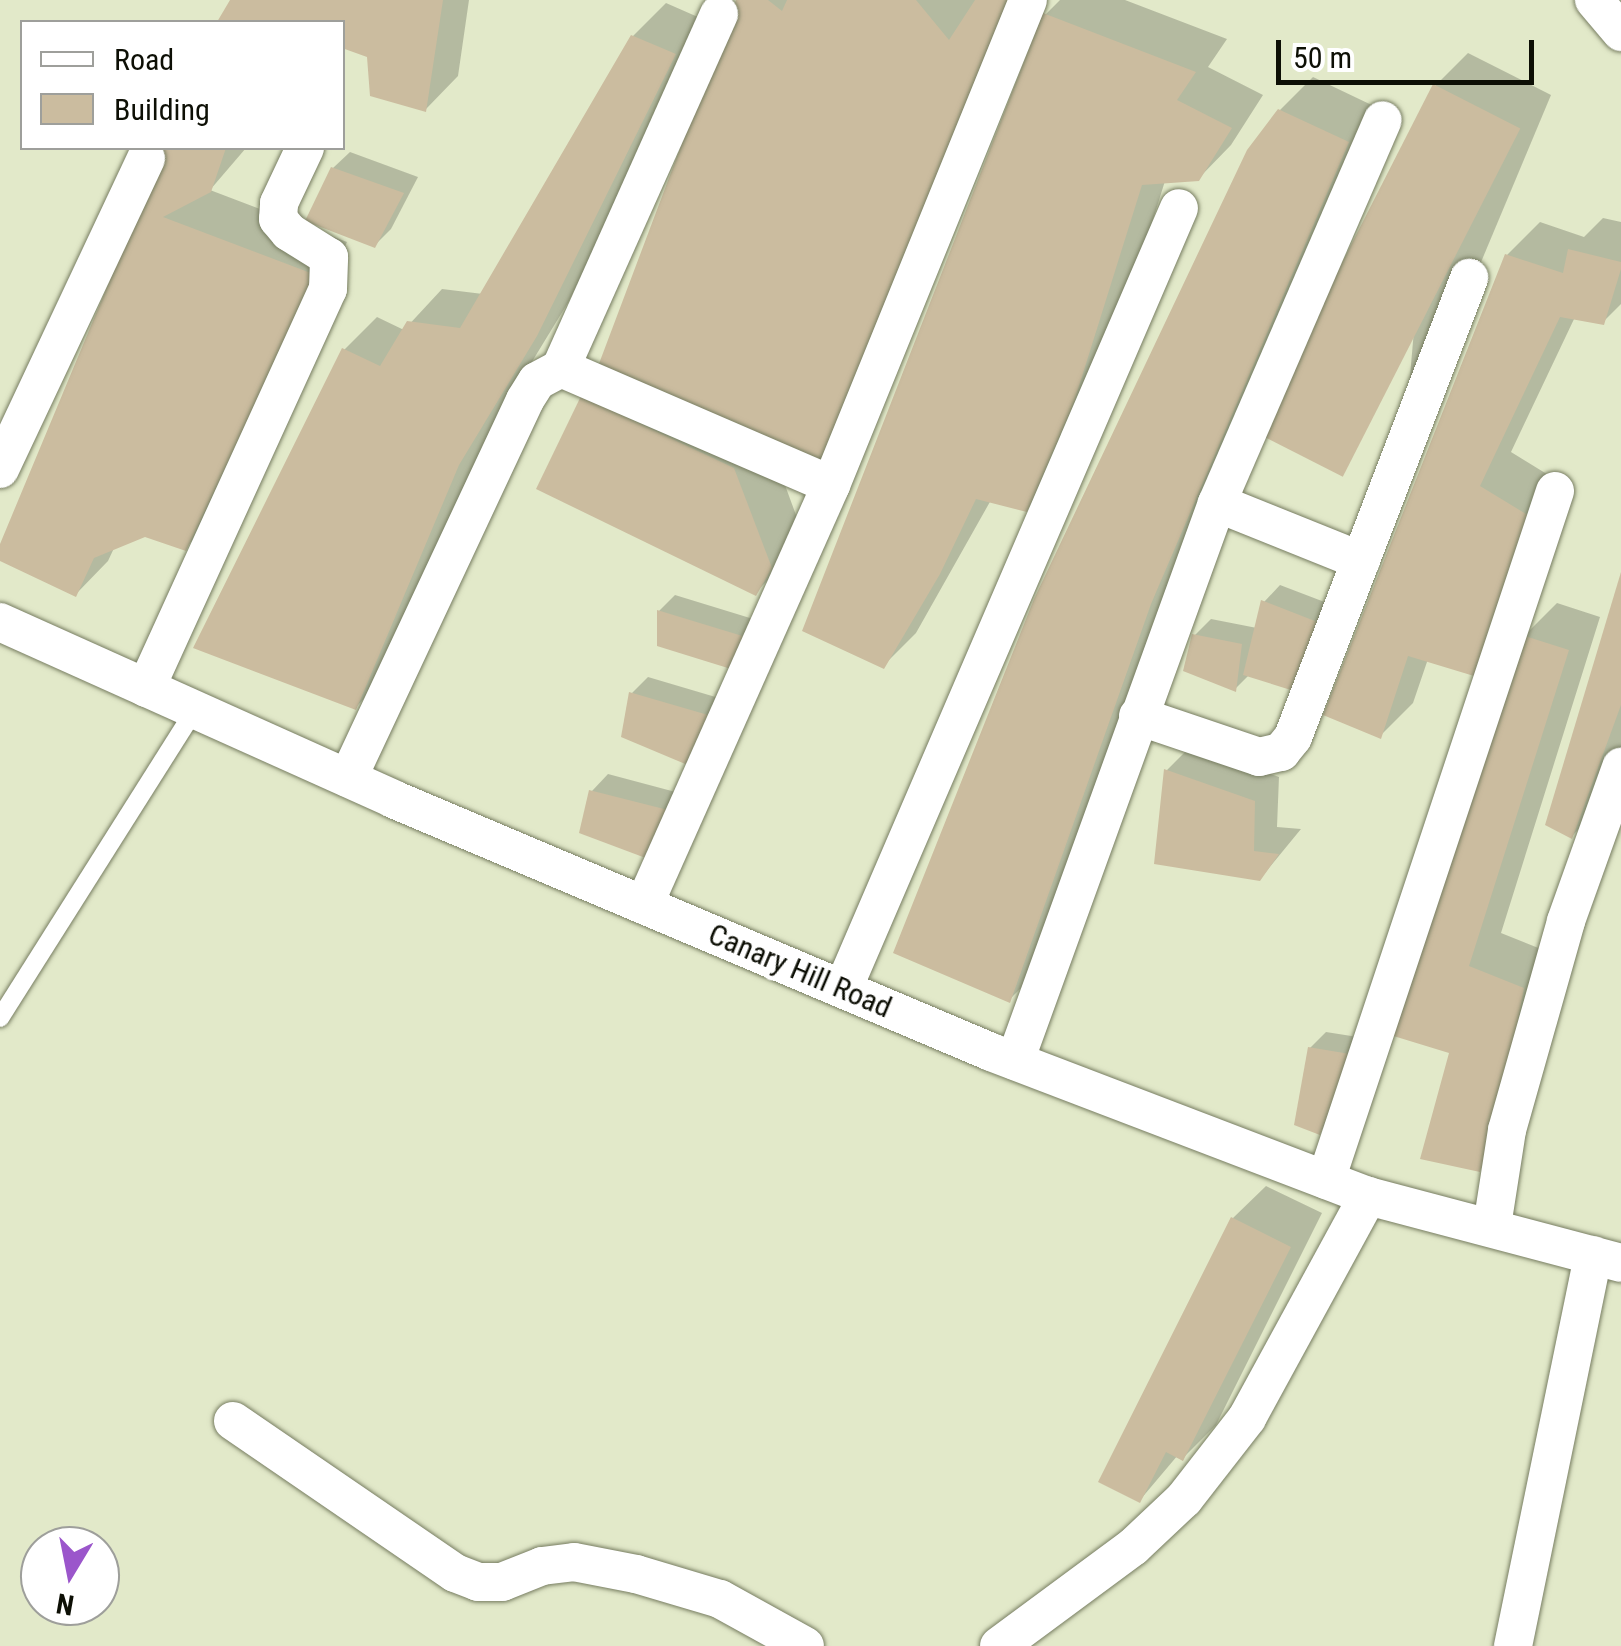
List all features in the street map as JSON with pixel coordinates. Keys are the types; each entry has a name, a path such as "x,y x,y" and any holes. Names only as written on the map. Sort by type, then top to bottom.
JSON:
{"street":[{"path":"644,905 831,485 1028,0"},
{"path":"1594,0 1621,32"},
{"path":"348,778 524,400 538,381 561,368 719,14"},
{"path":"1015,1061 1217,503 1384,120"},
{"path":"146,688 328,289 329,258 289,232 278,219 279,203 304,150"},
{"path":"0,469 146,160"},
{"path":"843,990 1179,208"},
{"path":"1138,716 1260,757 1281,752 1293,737 1469,278"},
{"path":"561,368 831,485"},
{"path":"1326,1180 1554,491"},
{"path":"1217,503 1361,561"},
{"name":"Canary Hill Road","path":"0,622 348,778 1015,1061 1368,1196 1607,1259"},
{"path":"1492,1226 1507,1130 1566,921 1621,768"},
{"path":"998,1646 1133,1546 1184,1499 1247,1418 1368,1196"},
{"path":"1513,1646 1607,1259"},
{"path":"233,1421 455,1573 478,1582 502,1582 542,1566 574,1562 636,1574 720,1599 804,1646"}],"lane":[{"path":"0,1018 194,710"}],"building":[{"path":"230,0 443,0 426,112 370,96 367,57 345,49 345,20 218,20"},
{"path":"736,0 768,0 782,11 787,0 916,0 949,40 975,0 1008,0 820,464 597,369"},
{"path":"1043,13 1196,72 1177,100 1232,128 1199,181 1142,185 1074,402 1027,512 976,499 940,574 884,669 802,631"},
{"path":"631,35 676,54 537,336 459,465 356,710 193,648 342,348 380,366 407,321 460,328"},
{"path":"1433,84 1520,128 1343,477 1255,432"},
{"path":"1278,109 1349,142 1151,604 1010,1003 893,953 1034,599 1247,150"},
{"path":"164,150 225,150 211,192 163,217 316,275 186,551 145,537 94,558 76,597 0,561 0,544"},
{"path":"331,167 404,193 375,248 305,221"},
{"path":"1568,249 1621,262 1621,269 1604,325 1560,317 1480,486 1531,517 1474,676 1408,656 1381,739 1323,715 1505,254 1563,273"},
{"path":"581,396 734,468 772,568 756,596 536,489"},
{"path":"1621,572 1621,705 1572,839 1545,825"},
{"path":"1261,600 1320,623 1294,691 1243,675"},
{"path":"657,610 749,638 731,669 657,646"},
{"path":"1192,634 1242,644 1236,692 1183,671"},
{"path":"1522,635 1569,650 1469,966 1524,988 1504,1094 1480,1172 1420,1159 1449,1053 1387,1034"},
{"path":"629,692 715,717 690,766 621,737"},
{"path":"1164,769 1255,801 1254,851 1279,854 1260,881 1154,864"},
{"path":"589,790 668,810 651,860 579,833"},
{"path":"1308,1047 1350,1054 1320,1135 1294,1125"},
{"path":"1231,1217 1291,1247 1183,1461 1166,1452 1140,1503 1098,1482"}]}
